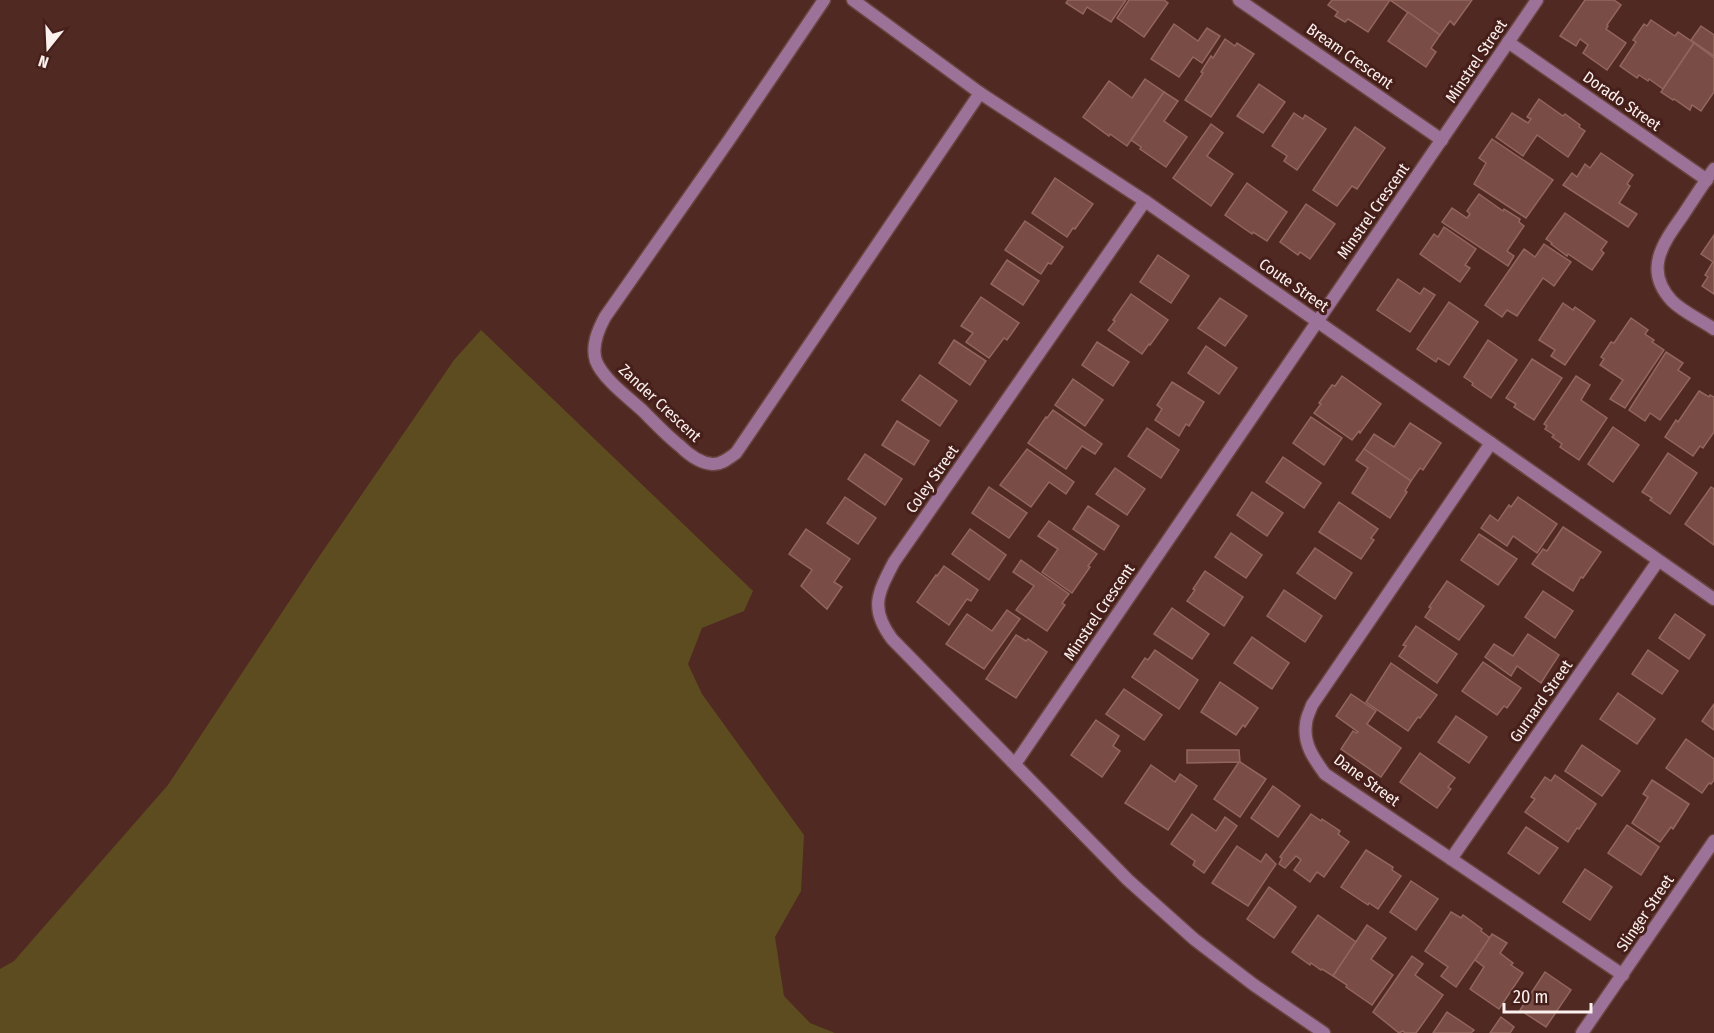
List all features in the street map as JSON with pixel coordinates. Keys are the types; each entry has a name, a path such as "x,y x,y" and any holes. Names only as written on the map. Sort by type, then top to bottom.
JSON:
{"street":[{"name":"Zander Crescent","path":"824,0 736,131 605,317 596,338 594,349 596,361 606,376 681,447 700,460 713,465 724,462 736,453 980,93"},
{"name":"Coute Street","path":"853,0 980,93 1145,201 1714,599"},
{"name":"Bream Crescent","path":"1239,0 1442,140"},
{"name":"Minstrel Street","path":"1442,140 1537,0"},
{"name":"Dorado Street","path":"1508,42 1710,175"},
{"name":"Minstrel Crescent","path":"1016,764 1442,140"},
{"path":"1710,175 1666,240 1659,255 1658,278 1663,290 1673,302 1714,329"},
{"name":"Coley Street","path":"1016,764 892,639 882,625 878,612 878,599 894,562 1145,201"},
{"name":"Dane Street","path":"1491,443 1312,705 1306,724 1306,742 1312,757 1325,774 1623,975"},
{"name":"Gurnard Street","path":"1451,859 1658,561"},
{"path":"1016,764 1128,880 1194,939 1254,985 1324,1033"},
{"name":"Slinger Street","path":"1582,1033 1714,841"}],"shaded area":[{"path":"481,330 753,591 744,611 702,628 688,664 702,694 804,835 801,891 775,937 784,996 810,1023 835,1033 0,1033 0,969 14,961 168,785 314,564 454,360"}],"building":[{"path":"1068,0 1126,0 1111,22 1087,7 1083,14 1066,3"},
{"path":"1129,0 1164,0 1168,3 1144,37 1117,18"},
{"path":"1332,0 1390,0 1368,32 1348,19 1345,22 1335,16 1338,12 1328,5"},
{"path":"1390,0 1472,0 1454,25 1450,21 1440,35"},
{"path":"1585,0 1614,0 1621,5 1606,29 1626,43 1607,70 1583,53 1588,45 1580,39 1576,46 1560,36"},
{"path":"1408,12 1440,35 1431,48 1436,52 1426,67 1388,41"},
{"path":"1651,20 1675,36 1678,32 1694,43 1663,89 1649,79 1648,81 1639,75 1637,78 1620,66 1636,42 1633,40 1644,24 1647,26"},
{"path":"1174,24 1198,41 1207,28 1220,36 1202,63 1193,57 1179,77 1151,59"},
{"path":"1701,26 1714,35 1714,56 1691,40"},
{"path":"1225,39 1235,46 1237,43 1254,54 1211,117 1185,100 1211,56 1213,58"},
{"path":"1694,43 1714,58 1714,92 1701,111 1692,105 1690,110 1661,92"},
{"path":"1145,79 1164,92 1127,146 1083,117 1109,81 1132,98"},
{"path":"1259,84 1285,102 1263,133 1237,116"},
{"path":"1164,92 1178,101 1164,121 1187,137 1166,167 1131,140"},
{"path":"1539,99 1563,116 1565,114 1585,131 1568,157 1537,135 1523,156 1496,137 1512,113 1528,123 1531,119 1527,117"},
{"path":"1294,113 1303,119 1305,115 1326,129 1297,170 1284,161 1287,156 1272,146"},
{"path":"1211,124 1223,133 1207,156 1233,174 1211,206 1173,178"},
{"path":"1355,127 1385,148 1357,189 1352,186 1337,206 1313,190"},
{"path":"1492,139 1553,180 1526,218 1474,184 1486,163 1479,158"},
{"path":"1601,153 1633,175 1627,184 1630,186 1619,203 1637,214 1628,227 1563,185 1572,173 1577,177 1585,164 1590,168"},
{"path":"1055,178 1093,204 1067,237 1032,213"},
{"path":"1247,183 1287,212 1267,241 1253,232 1252,234 1225,215"},
{"path":"1479,194 1503,211 1504,209 1520,219 1519,222 1524,226 1507,251 1514,256 1508,266 1442,222 1452,208 1467,218 1470,214 1467,211"},
{"path":"1306,204 1335,224 1310,259 1300,252 1298,255 1280,242"},
{"path":"1565,213 1607,242 1601,250 1604,253 1592,270 1568,254 1567,256 1546,239"},
{"path":"1025,221 1063,247 1041,274 1005,250"},
{"path":"1444,227 1476,249 1465,265 1470,268 1460,282 1420,254 1434,234 1438,237"},
{"path":"1714,235 1714,294 1702,286 1708,277 1705,275 1713,262 1701,254"},
{"path":"1544,244 1571,262 1554,286 1543,278 1517,316 1507,310 1502,317 1485,305 1524,249 1535,257"},
{"path":"1158,255 1189,276 1171,303 1140,282"},
{"path":"1007,260 1039,281 1023,305 991,284"},
{"path":"1398,279 1420,294 1424,288 1435,295 1410,332 1377,310"},
{"path":"1131,294 1168,320 1142,354 1108,330"},
{"path":"981,297 1019,323 1007,340 1004,338 989,358 966,342 973,333 961,326"},
{"path":"1220,298 1247,316 1225,346 1198,328"},
{"path":"1449,302 1478,322 1449,365 1438,358 1436,362 1417,349"},
{"path":"1563,303 1573,310 1575,307 1595,321 1565,365 1551,356 1555,350 1539,340"},
{"path":"1631,318 1648,330 1645,334 1664,350 1625,408 1610,399 1623,380 1600,365 1604,359 1601,357"},
{"path":"954,340 986,361 970,385 939,363"},
{"path":"1488,340 1517,360 1491,398 1464,377"},
{"path":"1097,342 1129,362 1113,386 1082,365"},
{"path":"1206,346 1237,368 1219,394 1188,373"},
{"path":"1666,352 1683,363 1678,370 1690,378 1660,420 1650,413 1645,421 1629,410"},
{"path":"1532,359 1562,378 1534,420 1514,407 1516,404 1506,398"},
{"path":"920,375 957,401 940,426 902,400"},
{"path":"1342,376 1381,404 1360,433 1359,431 1352,440 1314,413 1332,385 1335,386"},
{"path":"1576,376 1590,385 1581,400 1607,418 1579,460 1560,447 1562,444 1552,437 1554,435 1545,429 1547,426 1544,424"},
{"path":"1073,379 1103,400 1085,426 1055,405"},
{"path":"1172,382 1204,402 1189,426 1186,424 1179,436 1155,420 1162,409 1157,405"},
{"path":"1699,391 1709,397 1710,395 1714,397 1714,432 1703,448 1700,446 1693,456 1665,437"},
{"path":"1053,410 1102,444 1095,454 1082,446 1066,469 1028,443"},
{"path":"1311,417 1342,438 1324,465 1293,443"},
{"path":"897,421 929,441 914,465 882,445"},
{"path":"1410,423 1441,443 1423,470 1420,468 1411,481 1364,449 1374,434 1394,447"},
{"path":"1613,427 1639,445 1613,482 1588,464"},
{"path":"1147,428 1179,450 1161,478 1128,456"},
{"path":"1027,449 1074,482 1066,494 1049,482 1031,507 1000,485"},
{"path":"1364,449 1411,481 1405,491 1407,492 1390,518 1352,493 1368,468 1356,460"},
{"path":"1668,453 1697,473 1670,514 1642,492"},
{"path":"865,454 902,479 885,505 848,479"},
{"path":"1283,457 1321,483 1304,508 1266,482"},
{"path":"1115,468 1145,489 1127,515 1096,494"},
{"path":"989,487 1027,513 1009,538 972,513"},
{"path":"1711,487 1714,489 1714,545 1685,524"},
{"path":"1252,492 1283,513 1267,536 1237,515"},
{"path":"845,497 876,518 858,544 827,523"},
{"path":"1518,497 1557,524 1537,553 1513,536 1507,546 1481,528 1490,515 1498,521"},
{"path":"1339,502 1378,529 1371,538 1374,540 1361,559 1319,532"},
{"path":"1088,506 1119,526 1104,550 1073,529"},
{"path":"1049,521 1097,554 1072,593 1042,572 1058,549 1038,536"},
{"path":"1563,527 1601,552 1573,591 1532,564 1543,549 1547,551"},
{"path":"806,529 850,559 834,582 842,587 827,609 801,586 812,570 789,554"},
{"path":"970,529 1006,555 989,580 952,554"},
{"path":"1231,533 1262,555 1246,578 1215,557"},
{"path":"1479,534 1517,559 1498,585 1461,560"},
{"path":"1315,548 1352,573 1335,599 1297,573"},
{"path":"1021,560 1069,594 1062,603 1065,605 1047,631 1016,610 1034,586 1013,572"},
{"path":"944,566 978,590 971,601 967,599 949,625 917,602"},
{"path":"1205,571 1243,597 1224,626 1187,601"},
{"path":"1447,581 1484,606 1459,640 1425,617 1431,608 1429,607"},
{"path":"1284,590 1322,616 1305,642 1267,616"},
{"path":"1543,591 1573,611 1555,638 1525,617"},
{"path":"1172,608 1209,634 1192,659 1154,634"},
{"path":"1007,610 1020,619 984,669 946,644 967,614 992,631"},
{"path":"1675,614 1705,635 1689,659 1659,638"},
{"path":"1416,626 1457,654 1437,683 1399,656 1406,646 1403,645"},
{"path":"1528,634 1559,655 1541,683 1517,666 1511,676 1485,657 1494,644 1513,656"},
{"path":"1016,635 1026,641 1028,639 1047,652 1016,698 986,679"},
{"path":"1252,637 1289,663 1272,689 1234,663"},
{"path":"1155,650 1198,680 1179,709 1132,677 1145,658 1148,660"},
{"path":"1648,650 1678,671 1662,694 1632,674"},
{"path":"1483,662 1521,688 1507,708 1504,706 1497,715 1462,691"},
{"path":"1391,663 1437,695 1408,731 1366,702"},
{"path":"1220,682 1258,708 1245,727 1243,725 1236,735 1201,712"},
{"path":"1124,689 1162,715 1144,740 1106,714"},
{"path":"1618,693 1655,719 1637,744 1600,719"},
{"path":"1351,694 1376,711 1367,724 1401,748 1381,777 1341,749 1353,731 1358,732 1336,716"},
{"path":"1714,704 1714,730 1702,721"},
{"path":"1456,716 1487,737 1469,763 1438,742"},
{"path":"1096,720 1119,736 1113,746 1120,751 1102,777 1071,755"},
{"path":"1686,739 1714,759 1714,780 1702,793 1666,768"},
{"path":"1582,745 1620,771 1602,796 1565,771"},
{"path":"1187,750 1239,750 1240,762 1266,779 1240,817 1214,799 1239,762 1187,763"},
{"path":"1420,753 1455,778 1448,787 1451,789 1437,808 1400,782"},
{"path":"1151,765 1175,782 1180,774 1197,786 1168,830 1125,803"},
{"path":"1555,775 1596,804 1568,842 1525,812 1535,799 1531,797 1545,777 1551,781"},
{"path":"1652,780 1689,804 1673,829 1671,827 1660,842 1632,823 1648,797 1643,794"},
{"path":"1273,786 1300,806 1278,837 1251,818"},
{"path":"1192,814 1216,831 1225,817 1237,826 1204,873 1193,865 1195,861 1171,844"},
{"path":"1311,814 1340,831 1338,834 1349,842 1324,877 1317,872 1310,882 1294,870 1301,860 1296,856 1285,868 1279,864 1282,858 1280,857"},
{"path":"1627,825 1659,847 1641,875 1608,853"},
{"path":"1526,827 1558,848 1539,874 1508,853"},
{"path":"1237,846 1261,862 1266,854 1276,864 1248,906 1212,883"},
{"path":"1366,850 1393,867 1392,870 1401,876 1378,909 1341,887"},
{"path":"1585,869 1612,887 1590,920 1563,902"},
{"path":"1411,881 1438,899 1416,930 1390,912"},
{"path":"1269,887 1296,907 1274,938 1247,919"},
{"path":"1451,912 1461,918 1463,915 1490,938 1456,987 1441,976 1448,967 1425,951"},
{"path":"1318,915 1356,942 1333,976 1311,963 1310,965 1292,952"},
{"path":"1367,925 1386,938 1371,959 1393,975 1372,1005 1333,976"},
{"path":"1492,934 1507,943 1500,953 1513,963 1511,965 1523,973 1499,1009 1470,989 1484,967 1475,960"},
{"path":"1412,956 1423,964 1415,975 1443,995 1416,1033 1403,1031 1399,1033 1373,1012"},
{"path":"1545,972 1571,990 1546,1027 1520,1010"},
{"path":"1447,1012 1474,1030 1471,1033 1433,1033"},
{"path":"1501,1017 1514,1027 1510,1033 1490,1033"}]}
